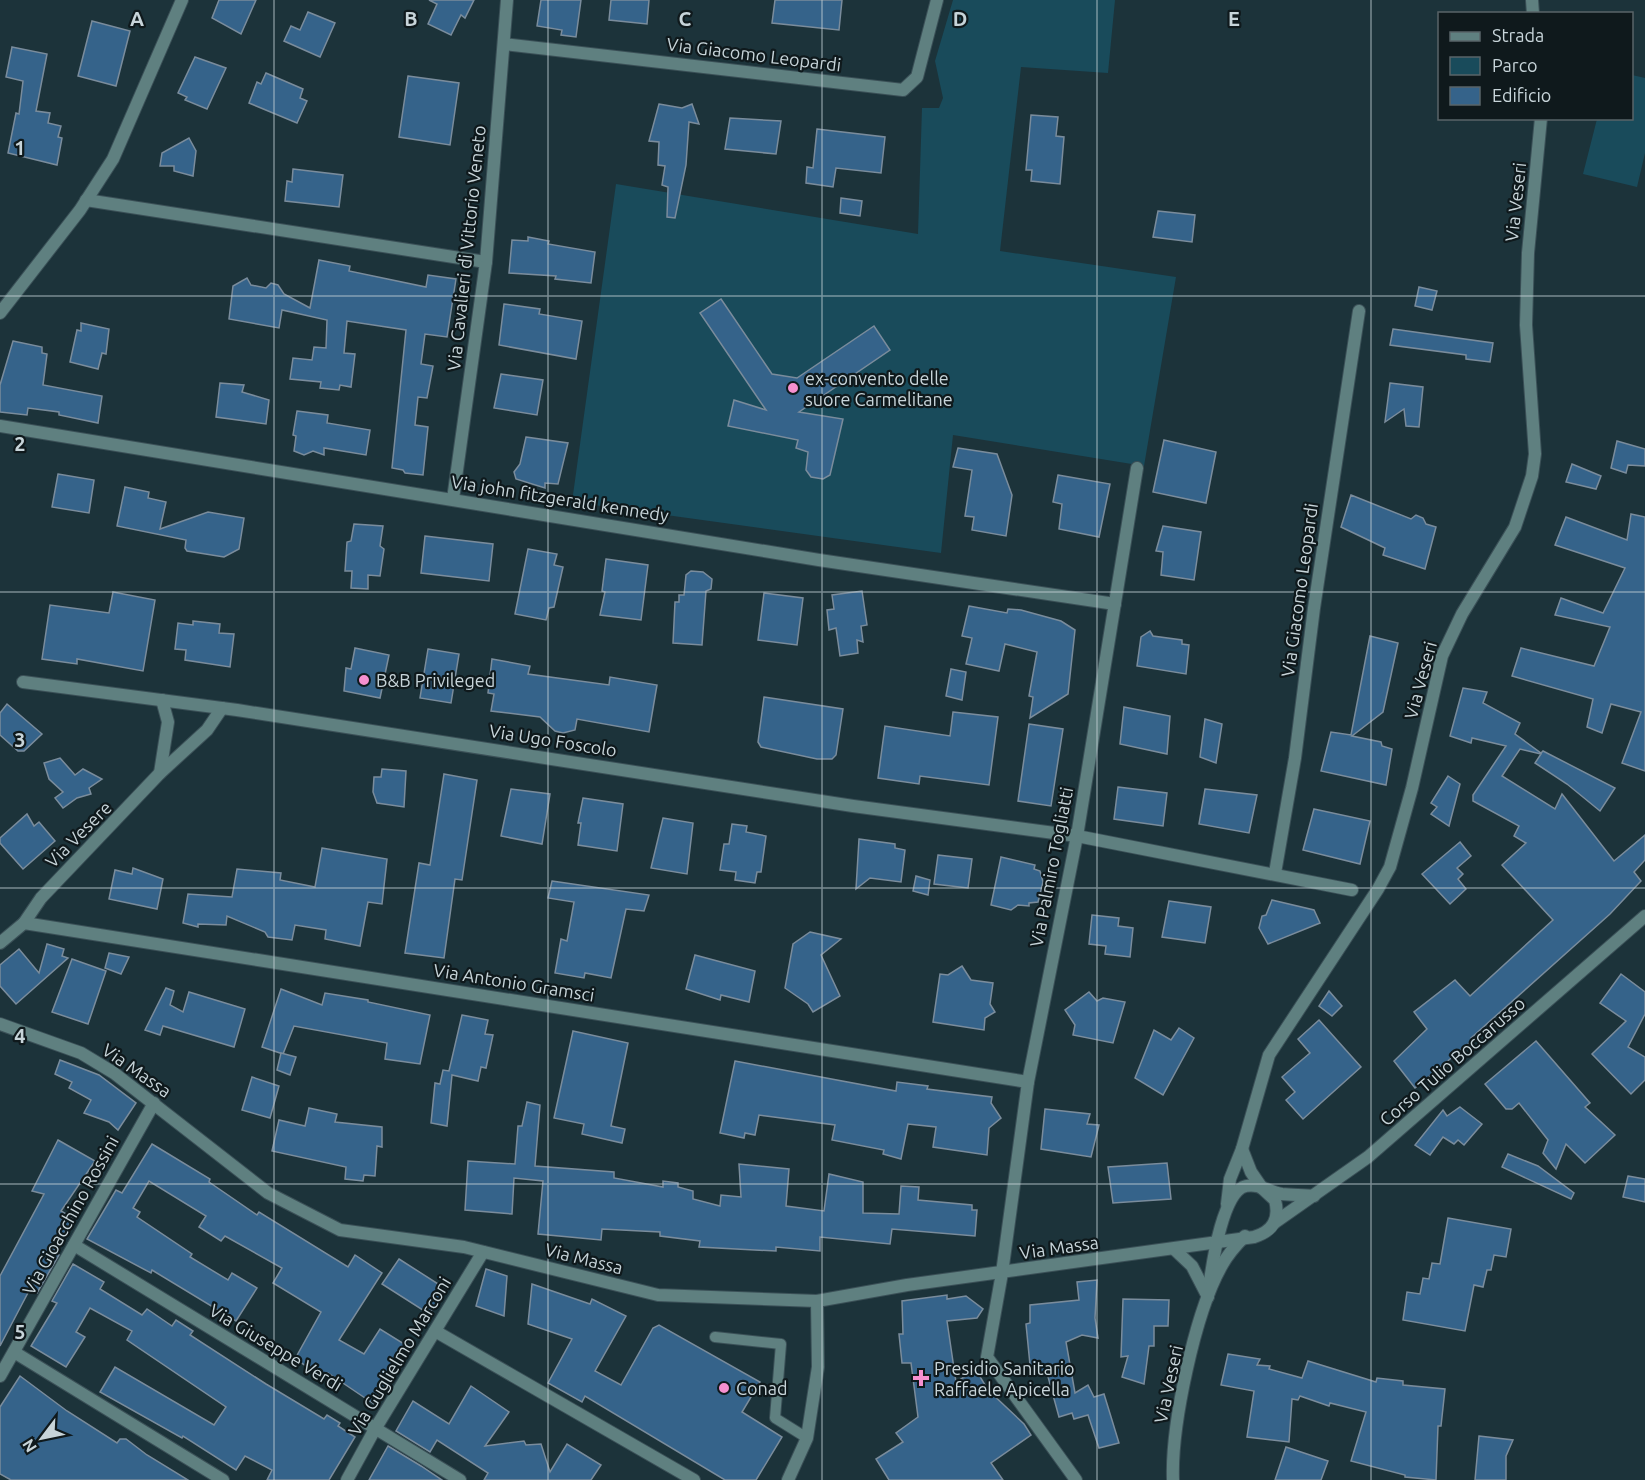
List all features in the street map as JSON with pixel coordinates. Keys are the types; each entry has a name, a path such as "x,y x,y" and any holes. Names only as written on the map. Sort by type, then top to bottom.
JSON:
{"street":[{"path":"0,313 86,200 113,159 182,0"},
{"name":"Via Cavalieri di Vittorio Veneto","path":"453,499 486,262 507,0"},
{"name":"Via Giacomo Leopardi","path":"504,44 903,90 917,77 937,0"},
{"name":"Via Veseri","path":"1173,1480 1181,1401 1208,1297 1212,1263 1219,1241 1230,1179 1242,1149 1269,1055 1378,889 1390,867 1412,788 1442,656 1462,614 1515,527 1532,476 1536,454 1527,313 1528,253 1541,120"},
{"path":"86,200 486,262"},
{"name":"Via Giacomo Leopardi","path":"1275,873 1295,758 1314,608 1359,311"},
{"name":"Via john fitzgerald kennedy","path":"0,426 819,560 1115,604"},
{"name":"Via Palmiro Togliatti","path":"1076,1480 987,1357 1002,1273 1028,1082 1077,836 1137,468"},
{"name":"Via Ugo Foscolo","path":"23,682 222,708 853,806 1077,836"},
{"path":"160,773 168,722 162,700"},
{"name":"Via Vesere","path":"24,923 41,898 160,773 207,730 222,708"},
{"path":"1077,836 1275,873 1352,890"},
{"name":"Corso Tulio Boccarusso","path":"1274,1223 1368,1157 1645,916"},
{"path":"0,943 24,923"},
{"name":"Via Antonio Gramsci","path":"24,923 1028,1082"},
{"name":"Via Massa","path":"0,1024 81,1053 154,1102 268,1193 340,1230 483,1252 658,1295 817,1301 906,1285 1174,1250 1245,1236"},
{"name":"Via Gioacchino Rossini","path":"0,1376 154,1102"},
{"path":"1242,1149 1251,1172 1262,1188 1275,1200 1278,1209 1274,1223 1263,1234 1245,1236 1234,1230 1226,1208 1239,1188 1254,1185 1262,1188 1280,1194 1314,1196"},
{"name":"Via Veseri","path":"1208,1297 1226,1259 1245,1236"},
{"name":"Via Giuseppe Verdi","path":"74,1245 460,1480"},
{"path":"1174,1250 1192,1266 1208,1297"},
{"name":"Via Guglielmo Marconi","path":"347,1480 375,1429 483,1252"},
{"path":"788,1480 807,1438 818,1367 817,1301"},
{"path":"435,1331 694,1480"},
{"path":"14,1352 223,1480"}],"lane":[{"path":"715,1337 781,1344 775,1418 807,1438"}],"green space":[{"path":"953,0 1115,0 1108,73 1021,67 1000,251 1176,277 1144,466 953,435 941,553 572,502 616,184 918,234 922,108 939,108 943,98 935,61"},
{"path":"1633,75 1645,78 1645,153 1637,187 1583,174 1597,120 1633,120"}],"building":[{"path":"219,0 256,0 241,34 212,18"},
{"path":"429,0 474,0 465,18 461,15 451,35 428,24 437,4"},
{"path":"541,0 581,0 576,37 561,35 562,30 537,26"},
{"path":"611,0 649,0 647,24 609,20"},
{"path":"775,0 842,0 839,30 772,23"},
{"path":"308,12 335,23 320,57 284,41 291,26 300,30"},
{"path":"92,21 130,31 116,86 78,76"},
{"path":"12,47 47,54 36,111 50,113 48,123 61,126 58,137 62,138 57,165 8,153 16,113 19,114 23,81 6,77"},
{"path":"195,57 226,68 207,109 185,100 187,97 178,93"},
{"path":"266,73 303,89 300,98 307,101 297,123 249,103 257,82 261,84"},
{"path":"408,76 459,83 450,145 399,137"},
{"path":"659,104 682,108 692,104 699,124 689,122 686,165 675,218 667,217 668,187 662,185 665,166 658,165 659,142 649,141"},
{"path":"1031,115 1058,117 1056,136 1064,137 1060,184 1031,181 1032,170 1026,170"},
{"path":"730,118 781,121 776,154 725,149"},
{"path":"817,129 885,137 881,173 836,168 833,187 806,183 807,167 813,168"},
{"path":"189,138 196,151 193,176 174,171 174,166 160,166 162,153"},
{"path":"293,169 343,175 339,207 285,201 287,181 292,182"},
{"path":"841,198 862,201 860,216 840,213"},
{"path":"1158,211 1195,215 1192,242 1153,237"},
{"path":"528,237 549,241 548,244 595,252 591,283 555,279 556,276 509,273 512,240 528,241"},
{"path":"319,260 350,266 349,271 426,287 428,275 456,279 447,337 425,334 421,364 433,366 427,398 418,397 415,425 428,427 423,475 405,473 403,470 392,468 406,330 347,321 344,353 355,354 351,387 340,385 339,390 320,388 321,382 290,379 293,358 312,360 314,347 326,348 327,320 282,310 279,328 229,319 233,286 247,278 251,285 266,288 271,283 278,285 284,294 310,308"},
{"path":"1419,287 1437,291 1432,310 1415,306"},
{"name":"ex-convento delle suore Carmelitane","path":"721,299 772,374 797,378 874,326 890,350 799,412 843,419 830,475 823,479 811,477 806,470 808,452 796,448 798,440 728,426 734,400 766,410 700,313"},
{"path":"504,304 540,309 539,314 582,321 576,359 499,345"},
{"path":"81,323 109,329 106,354 102,353 98,369 70,362 77,330 81,331"},
{"path":"1393,329 1493,343 1490,362 1466,359 1466,355 1390,345"},
{"path":"13,341 42,347 42,353 47,354 43,385 102,396 98,423 59,415 59,412 28,408 27,415 0,412 0,385"},
{"path":"501,374 543,380 537,415 494,408"},
{"path":"220,383 244,385 242,392 269,400 266,424 216,417"},
{"path":"1390,383 1423,387 1419,427 1406,426 1404,409 1385,422"},
{"path":"297,411 328,415 327,423 370,430 366,455 324,448 324,455 313,451 304,455 294,451 296,436 293,435"},
{"path":"526,437 568,443 558,484 545,483 545,488 516,479 514,472 520,464"},
{"path":"1164,440 1216,452 1206,503 1153,492"},
{"path":"1617,441 1645,449 1645,466 1628,465 1626,473 1611,468"},
{"path":"958,448 997,454 1012,495 1006,536 972,530 974,517 965,516 972,470 953,467"},
{"path":"1572,464 1601,476 1596,489 1566,482"},
{"path":"58,474 94,480 89,513 52,507"},
{"path":"1058,475 1110,484 1099,537 1059,529 1062,504 1053,502"},
{"path":"125,487 149,492 148,498 166,502 160,529 208,512 244,518 239,549 224,557 187,551 186,540 117,526"},
{"path":"1351,495 1411,519 1416,515 1423,518 1426,524 1436,527 1425,569 1383,555 1385,548 1341,527"},
{"path":"1631,514 1645,517 1645,771 1622,763 1641,712 1611,704 1602,733 1587,727 1593,699 1512,676 1521,648 1594,666 1610,627 1555,615 1561,598 1603,613 1625,568 1555,545 1566,517 1627,540"},
{"path":"354,524 383,526 380,546 384,549 380,576 368,575 368,589 351,588 352,571 345,571 347,542 351,541"},
{"path":"1163,526 1201,532 1194,580 1161,575 1163,552 1156,551"},
{"path":"425,536 493,544 489,581 421,573"},
{"path":"528,549 557,554 554,565 563,567 554,607 549,608 546,620 515,614"},
{"path":"606,559 648,565 641,620 600,615 605,592 602,591"},
{"path":"691,571 703,572 712,579 711,589 706,591 702,645 673,643 675,602 679,602 679,595 684,595 686,575"},
{"path":"862,591 867,625 861,626 863,642 857,640 858,653 840,656 836,628 829,630 827,610 834,609 832,595"},
{"path":"113,592 155,600 143,671 77,659 77,664 42,659 50,605 109,613"},
{"path":"764,593 803,598 797,645 758,640"},
{"path":"969,606 1007,613 1008,609 1021,610 1061,621 1075,630 1068,694 1030,718 1033,697 1029,696 1037,652 1005,644 999,671 966,664 972,638 962,636"},
{"path":"193,621 220,624 219,633 234,634 230,667 185,660 186,650 175,649 178,623 193,625"},
{"path":"1150,631 1153,636 1182,640 1182,644 1189,645 1186,674 1137,666 1141,637"},
{"path":"1370,636 1398,643 1383,712 1352,736 1381,742 1382,746 1392,749 1386,785 1321,771 1331,732 1351,735"},
{"name":"B&B Privileged","path":"355,648 389,655 380,698 344,691 346,668 351,669"},
{"path":"428,649 459,654 451,703 420,698"},
{"path":"492,659 530,666 528,674 609,685 610,677 657,685 649,732 577,719 575,730 563,733 555,731 540,717 491,711 494,694 488,693"},
{"path":"951,669 966,672 962,700 946,696"},
{"path":"1463,688 1487,692 1483,703 1520,723 1515,734 1541,753 1543,751 1615,788 1600,811 1567,784 1535,763 1541,754 1520,749 1502,776 1555,809 1562,794 1614,861 1645,835 1645,860 1634,872 1641,881 1610,914 1471,1038 1473,1040 1415,1088 1394,1061 1427,1029 1414,1012 1455,980 1470,996 1553,920 1502,865 1526,843 1514,836 1519,826 1473,801 1473,795 1506,746 1472,738 1471,743 1450,736"},
{"path":"764,697 843,709 836,755 832,759 817,759 761,747 758,742"},
{"path":"7,704 42,734 24,751 18,751 0,735 0,713"},
{"path":"1124,707 1170,716 1167,754 1120,744"},
{"path":"953,712 998,717 989,785 920,776 919,784 878,778 885,726 950,736"},
{"path":"1205,719 1222,724 1216,763 1200,757"},
{"path":"1029,724 1063,729 1051,806 1018,801"},
{"path":"60,758 75,775 83,769 102,779 89,788 91,794 77,798 63,808 55,798 63,792 49,779 44,763"},
{"path":"382,769 406,771 404,807 377,803 373,792 374,777 381,777"},
{"path":"444,774 477,780 462,880 455,879 444,958 405,953 419,863 430,865"},
{"path":"1448,776 1460,784 1449,826 1431,814 1437,807 1431,803"},
{"path":"1118,787 1167,793 1163,826 1114,819"},
{"path":"511,789 550,794 542,844 501,836"},
{"path":"1205,789 1257,795 1249,833 1199,824"},
{"path":"583,798 623,804 617,851 578,845 581,823 578,823"},
{"path":"1314,809 1370,821 1360,864 1303,850"},
{"path":"27,814 34,826 39,822 55,841 23,869 0,843 0,838"},
{"path":"663,818 693,823 687,874 651,868"},
{"path":"732,824 747,826 746,832 766,836 761,872 757,872 755,883 735,880 736,872 720,870 724,844 729,844"},
{"path":"859,839 895,844 895,848 905,850 901,882 870,878 856,889"},
{"path":"1460,842 1471,856 1457,868 1463,874 1458,879 1466,889 1450,904 1422,874"},
{"path":"322,848 387,859 382,904 368,902 360,946 325,939 326,930 295,925 292,940 268,937 265,932 227,916 226,925 198,924 198,927 183,923 188,894 232,897 237,869 281,873 280,880 315,887"},
{"path":"938,855 972,859 968,888 934,884"},
{"path":"1001,857 1035,865 1034,869 1040,871 1043,882 1038,902 1029,903 1029,906 1018,905 1011,910 991,905"},
{"path":"133,868 163,879 157,909 109,899 115,870 132,874"},
{"path":"916,876 930,880 928,895 913,891"},
{"path":"552,881 649,895 644,911 626,909 611,978 585,973 584,978 555,973 561,939 567,941 574,902 548,898"},
{"path":"1272,900 1314,910 1320,923 1268,944 1259,928 1262,916 1266,915"},
{"path":"1169,901 1211,907 1205,943 1162,937"},
{"path":"1092,915 1119,918 1118,926 1133,928 1130,957 1105,954 1106,946 1089,944"},
{"path":"810,932 841,939 821,955 840,996 813,1012 808,1004 785,988 793,944"},
{"path":"47,944 64,949 62,956 68,958 16,1004 0,986 0,965 19,949 39,973"},
{"path":"109,953 129,957 121,974 105,968"},
{"path":"695,955 755,971 749,1002 721,995 720,1000 686,989"},
{"path":"72,959 106,971 88,1024 52,1012"},
{"path":"962,966 971,980 993,983 990,1004 995,1012 985,1018 984,1030 933,1022 940,974 948,975"},
{"path":"1621,974 1645,992 1645,1014 1628,1047 1645,1057 1645,1080 1631,1094 1592,1054 1626,1021 1600,1003"},
{"path":"166,988 174,991 170,1005 183,1012 189,992 245,1009 234,1047 163,1026 160,1035 145,1030"},
{"path":"281,989 322,1005 325,993 368,1000 368,1002 430,1015 420,1064 385,1059 387,1043 294,1026 283,1054 262,1047"},
{"path":"1329,991 1342,1006 1332,1016 1319,1006"},
{"path":"1089,992 1097,1001 1103,998 1125,1002 1113,1043 1073,1035 1075,1025 1065,1010"},
{"path":"462,1015 488,1020 485,1034 493,1035 486,1068 481,1067 478,1081 452,1075 447,1126 431,1123 435,1083 440,1084 443,1070 449,1071"},
{"path":"1319,1020 1361,1067 1303,1119 1286,1100 1295,1092 1282,1077 1310,1053 1298,1039"},
{"path":"1179,1028 1194,1038 1163,1095 1135,1078 1154,1030 1171,1040"},
{"path":"573,1031 628,1043 611,1126 625,1129 622,1143 582,1134 584,1124 554,1118"},
{"path":"1536,1041 1590,1103 1585,1107 1615,1135 1585,1163 1566,1144 1556,1169 1543,1153 1548,1140 1519,1103 1512,1109 1506,1109 1485,1084"},
{"path":"281,1053 296,1057 290,1075 277,1070"},
{"path":"60,1060 99,1075 136,1103 118,1130 109,1122 84,1113 91,1100 69,1088 72,1082 55,1074"},
{"path":"735,1061 896,1091 897,1082 928,1086 927,1089 992,1097 991,1103 1001,1118 989,1128 987,1155 933,1147 936,1127 908,1124 901,1159 883,1154 884,1150 832,1140 835,1125 759,1115 755,1135 745,1133 744,1138 720,1133"},
{"path":"252,1077 279,1086 270,1118 242,1110"},
{"path":"527,1102 540,1105 535,1166 614,1172 614,1178 663,1187 663,1181 678,1183 678,1187 693,1191 693,1199 720,1206 721,1195 741,1197 739,1164 789,1169 786,1206 824,1211 829,1174 863,1182 863,1213 899,1214 901,1186 919,1187 918,1200 972,1205 972,1210 977,1210 975,1236 892,1229 890,1244 820,1237 820,1251 776,1247 776,1251 699,1247 700,1241 660,1236 660,1232 602,1229 601,1240 538,1234 543,1181 514,1178 512,1214 465,1210 468,1161 515,1164 518,1126 522,1126"},
{"path":"1460,1107 1482,1124 1464,1145 1458,1140 1454,1144 1443,1137 1430,1155 1415,1145 1443,1110 1447,1116"},
{"path":"309,1108 337,1114 335,1122 382,1127 382,1147 377,1146 375,1176 364,1175 363,1181 345,1179 346,1167 272,1151 279,1120 305,1126"},
{"path":"1045,1109 1090,1114 1087,1124 1099,1125 1091,1157 1041,1149"},
{"path":"58,1140 95,1161 61,1211 73,1218 54,1252 59,1255 37,1293 30,1289 0,1346 0,1276 44,1194 32,1191"},
{"path":"152,1144 210,1179 209,1182 257,1215 259,1212 348,1267 355,1255 382,1273 339,1340 364,1354 380,1329 409,1347 374,1404 328,1373 325,1378 295,1359 321,1312 273,1283 282,1268 225,1236 221,1241 199,1227 206,1216 149,1181 133,1208 140,1212 137,1217 192,1254 190,1257 228,1280 232,1273 257,1288 236,1321 152,1270 151,1273 87,1239 116,1190 122,1193"},
{"path":"1508,1154 1538,1166 1574,1193 1571,1199 1502,1167"},
{"path":"1167,1163 1171,1199 1113,1203 1108,1167"},
{"path":"1628,1176 1645,1179 1645,1202 1623,1197"},
{"path":"1448,1218 1511,1229 1506,1257 1494,1255 1491,1270 1487,1270 1483,1287 1474,1285 1465,1331 1403,1320 1407,1292 1420,1294 1423,1278 1429,1279 1432,1263 1440,1264"},
{"path":"399,1259 446,1289 429,1314 382,1284"},
{"path":"73,1264 104,1282 100,1289 142,1315 147,1309 172,1326 176,1320 193,1331 190,1335 266,1384 324,1419 327,1415 340,1423 338,1426 355,1437 329,1480 267,1480 272,1470 245,1456 236,1470 183,1436 182,1438 100,1392 115,1367 214,1425 226,1407 127,1340 132,1331 90,1308 76,1332 85,1337 66,1367 31,1346 57,1303 52,1301"},
{"path":"486,1269 507,1276 504,1316 476,1306"},
{"path":"1097,1280 1095,1318 1098,1338 1082,1335 1066,1342 1075,1393 1088,1385 1094,1397 1104,1394 1119,1443 1099,1448 1088,1415 1074,1419 1072,1413 1059,1417 1047,1373 1031,1375 1026,1324 1030,1323 1030,1305 1079,1300 1077,1282"},
{"path":"532,1284 590,1304 592,1299 626,1316 595,1371 621,1385 653,1328 659,1325 760,1382 742,1412 782,1437 756,1480 725,1480 585,1396 582,1402 548,1383 572,1339 528,1324"},
{"path":"947,1295 947,1299 966,1296 983,1309 977,1318 947,1321 956,1382 976,1370 988,1390 1024,1424 1031,1435 991,1463 1003,1480 889,1480 876,1459 903,1442 896,1433 918,1417 911,1363 902,1363 899,1334 903,1334 902,1301"},
{"path":"1123,1299 1169,1300 1168,1326 1154,1326 1154,1346 1149,1346 1144,1384 1122,1377 1128,1356 1121,1357"},
{"path":"1228,1354 1260,1359 1257,1365 1270,1366 1269,1369 1302,1378 1308,1361 1376,1382 1377,1378 1403,1381 1403,1385 1445,1389 1441,1426 1438,1426 1436,1480 1405,1477 1405,1475 1351,1461 1366,1412 1330,1403 1329,1406 1300,1396 1298,1400 1292,1399 1289,1442 1247,1437 1254,1391 1221,1385"},
{"path":"20,1376 67,1411 117,1443 120,1439 126,1439 188,1480 11,1480 0,1474 0,1407"},
{"path":"471,1386 509,1412 485,1446 524,1441 526,1445 541,1444 550,1472 567,1444 601,1465 591,1480 484,1480 488,1473 437,1440 430,1452 396,1431 413,1401 449,1424"},
{"path":"1479,1436 1513,1440 1506,1456 1506,1480 1475,1480"},
{"path":"388,1446 421,1466 442,1480 369,1480"},
{"path":"1286,1447 1328,1461 1321,1480 1275,1480"}],"place":[{"name":"ex-convento delle suore Carmelitane","path":"793,388"},
{"name":"B&B Privileged","path":"364,680"},
{"name":"Presidio Sanitario Raffaele Apicella","path":"921,1378"},
{"name":"Conad","path":"724,1388"}]}
